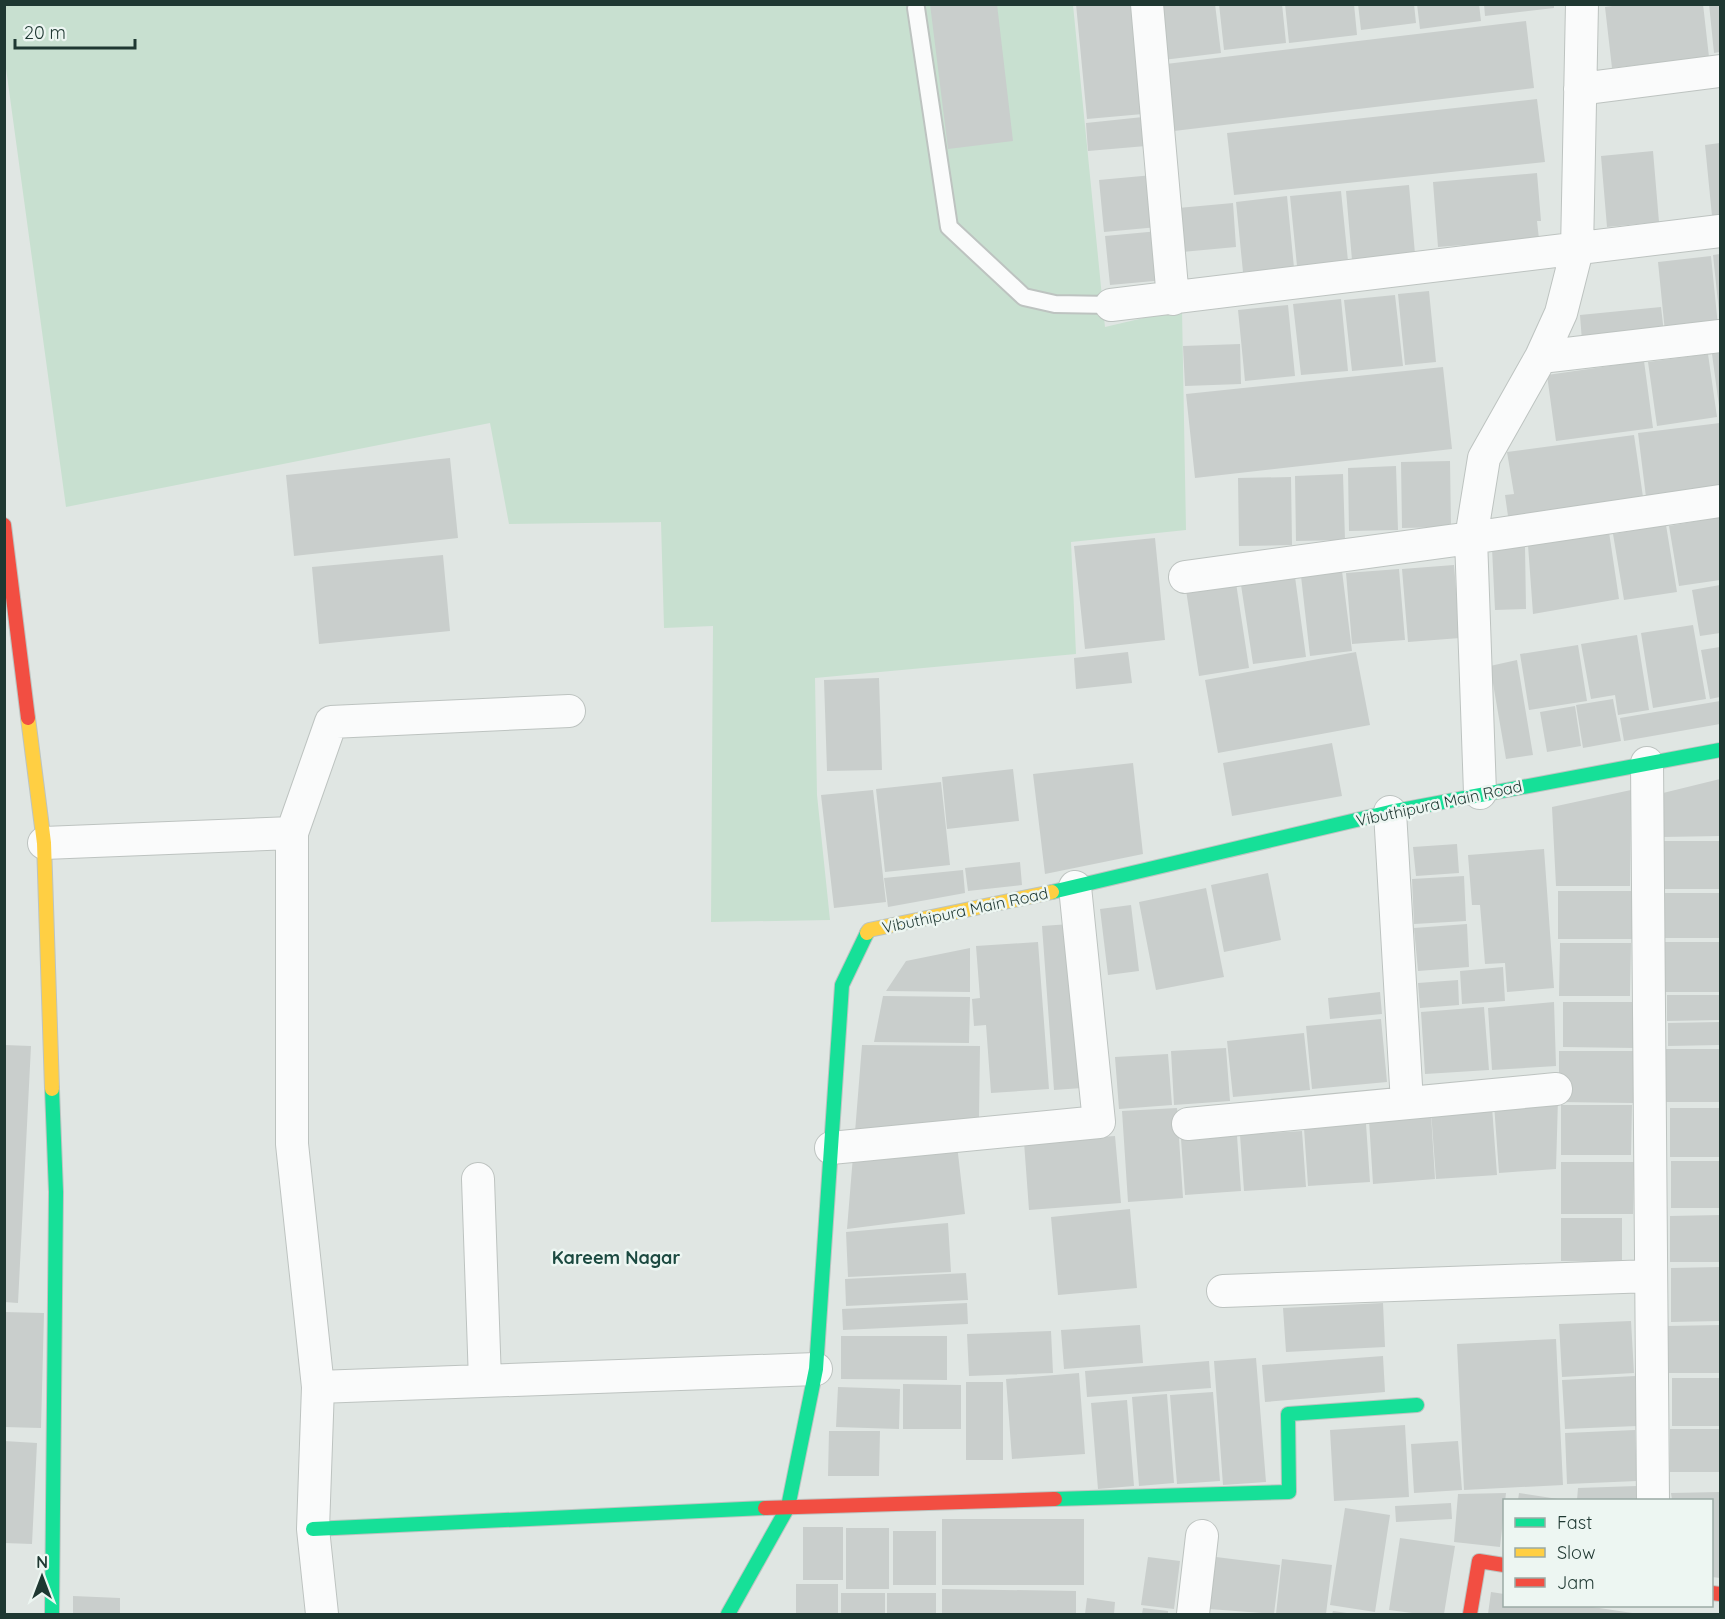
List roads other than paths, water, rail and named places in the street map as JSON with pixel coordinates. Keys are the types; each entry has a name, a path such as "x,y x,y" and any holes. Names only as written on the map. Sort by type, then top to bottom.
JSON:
{"street":[{"path":"1147,4 1173,299"},
{"path":"1480,793 1471,538 1484,458 1541,357 1561,313 1577,250 1582,4"},
{"path":"1580,89 1720,71"},
{"path":"1112,305 1720,231"},
{"path":"1541,357 1720,336"},
{"path":"1185,577 1720,501"},
{"path":"4,525 44,843 56,1192 52,1614"},
{"path":"322,1614 313,1529 318,1387 292,1144 292,833 331,722 569,711"},
{"name":"Vibuthipura Main Road","path":"728,1614 788,1507 816,1369 842,985 869,930 1075,887 1390,812 1480,793 1720,750"},
{"path":"1647,763 1653,1499"},
{"path":"1390,812 1407,1103"},
{"path":"44,843 292,833"},
{"path":"831,1148 1098,1122 1075,887"},
{"path":"1188,1124 1556,1089"},
{"path":"478,1179 485,1381"},
{"path":"1223,1291 1651,1276"},
{"path":"318,1387 816,1369"},
{"path":"313,1529 788,1507 1290,1491 1288,1414 1417,1405"},
{"path":"1193,1614 1202,1536"},
{"path":"1470,1614 1479,1562 1503,1565"}],"lane":[{"path":"916,8 949,227 1024,297 1055,304 1112,305"}],"district":[{"name":"Kareem Nagar","path":"616,1257"}]}
